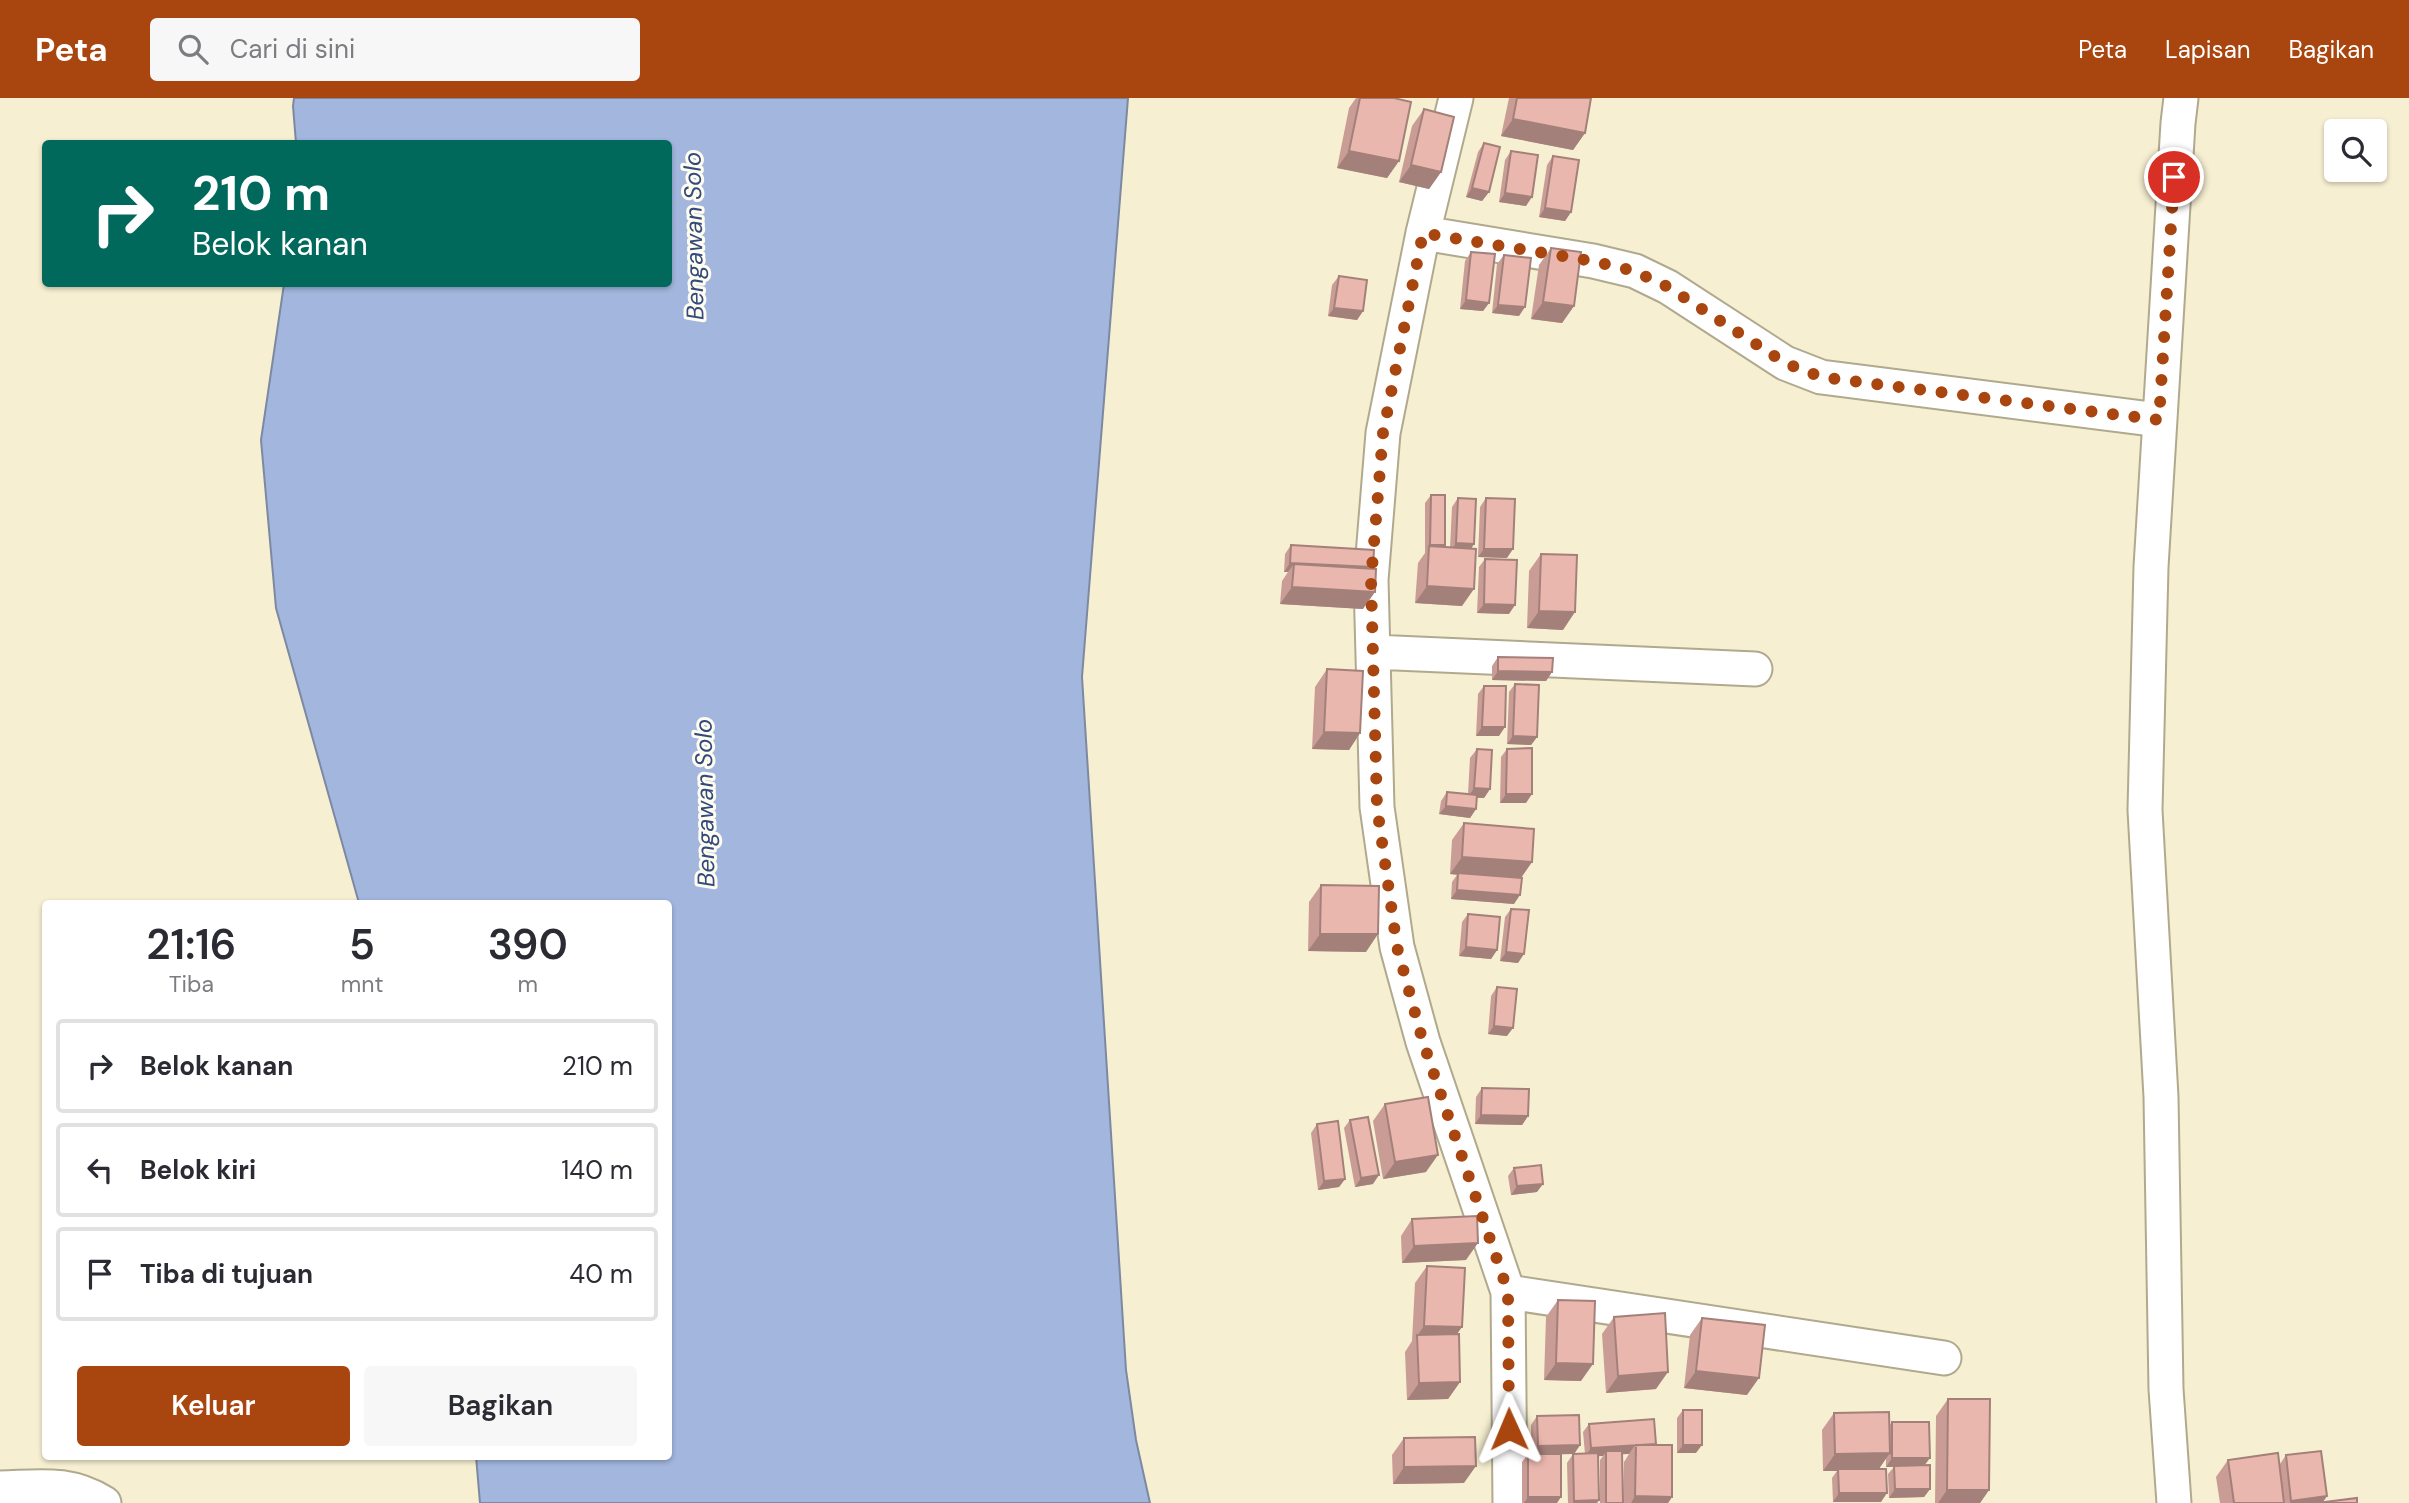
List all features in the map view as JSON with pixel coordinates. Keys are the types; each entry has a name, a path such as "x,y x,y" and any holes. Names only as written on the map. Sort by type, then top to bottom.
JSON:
{"street":[{"path":"1456,98 1423,233 1383,433 1371,580 1377,807 1397,947 1423,1042 1508,1292 1510,1503"},
{"path":"2174,1503 2166,1389 2161,1097 2145,810 2151,567 2181,98"},
{"path":"1423,233 1592,261 1634,271 1668,287 1785,363 1821,377 2159,420"},
{"path":"1373,652 1755,669"},
{"path":"1508,1292 1944,1358"},
{"path":"0,1488 70,1487 104,1503"}],"water":[{"name":"Bengawan Solo","path":"294,98 1128,98 1082,677 1126,1370 1136,1440 1150,1503 480,1503 476,1460 672,1460 672,900 358,900 276,608 261,440 284,287 672,287 672,140 296,140"}],"building":[{"path":"1360,98 1394,98 1411,102 1399,161 1349,151"},
{"path":"1517,98 1591,98 1585,133 1513,119"},
{"path":"1424,109 1454,117 1441,172 1411,165"},
{"path":"1484,143 1500,147 1489,192 1472,188"},
{"path":"1511,151 1538,155 1532,197 1505,193"},
{"path":"1553,156 1579,160 1571,212 1545,208"},
{"path":"1551,248 1581,252 1574,306 1543,302"},
{"path":"1471,252 1495,254 1489,303 1466,300"},
{"path":"1504,255 1531,258 1525,307 1498,305"},
{"path":"1339,276 1367,280 1363,311 1334,308"},
{"path":"1431,495 1445,495 1445,545 1430,545"},
{"path":"1458,498 1476,499 1474,544 1456,543"},
{"path":"1486,498 1515,499 1513,549 1484,549"},
{"path":"1291,545 1374,550 1373,567 1290,563"},
{"path":"1429,546 1476,549 1474,589 1427,586"},
{"path":"1541,554 1577,555 1575,612 1539,611"},
{"path":"1485,559 1517,560 1515,605 1484,604"},
{"path":"1294,564 1376,569 1375,592 1292,587"},
{"path":"1498,657 1553,658 1552,672 1498,671"},
{"path":"1327,669 1363,671 1360,733 1324,732"},
{"path":"1515,684 1539,685 1537,737 1513,736"},
{"path":"1484,686 1506,686 1505,727 1482,727"},
{"path":"1532,748 1532,794 1506,794 1507,749"},
{"path":"1477,749 1492,750 1490,789 1474,788"},
{"path":"1447,792 1477,795 1476,809 1446,806"},
{"path":"1464,823 1534,829 1532,862 1462,857"},
{"path":"1458,873 1522,878 1520,895 1457,890"},
{"path":"1321,885 1379,886 1378,934 1320,934"},
{"path":"1511,909 1529,910 1524,954 1506,952"},
{"path":"1468,914 1500,917 1497,950 1466,947"},
{"path":"1497,987 1517,989 1513,1028 1494,1026"},
{"path":"1482,1088 1529,1089 1528,1116 1481,1115"},
{"path":"1428,1097 1438,1155 1395,1162 1385,1104"},
{"path":"1368,1117 1379,1175 1361,1178 1350,1120"},
{"path":"1338,1121 1345,1179 1324,1181 1317,1124"},
{"path":"1541,1165 1543,1184 1517,1186 1514,1168"},
{"path":"1477,1216 1478,1243 1414,1246 1412,1219"},
{"path":"1427,1266 1465,1268 1462,1327 1424,1326"},
{"path":"1558,1300 1595,1301 1593,1364 1556,1363"},
{"path":"1665,1313 1668,1372 1618,1376 1614,1317"},
{"path":"1702,1318 1765,1325 1759,1378 1696,1371"},
{"path":"1459,1334 1460,1382 1419,1383 1417,1335"},
{"path":"1948,1399 1990,1399 1989,1490 1947,1490"},
{"path":"1683,1410 1702,1410 1702,1445 1683,1445"},
{"path":"1889,1412 1890,1453 1835,1454 1834,1413"},
{"path":"1579,1415 1580,1445 1538,1446 1537,1416"},
{"path":"1654,1419 1656,1444 1591,1448 1589,1424"},
{"path":"1892,1422 1929,1422 1930,1458 1892,1458"},
{"path":"1475,1437 1476,1466 1404,1467 1404,1438"},
{"path":"1636,1445 1672,1445 1672,1497 1635,1496"},
{"path":"1606,1451 1622,1451 1623,1503 1606,1503"},
{"path":"2321,1451 2327,1496 2291,1501 2286,1455"},
{"path":"1598,1453 1599,1500 1574,1501 1573,1454"},
{"path":"2278,1453 2284,1503 2234,1503 2228,1460"},
{"path":"1528,1454 1561,1454 1561,1497 1528,1497"},
{"path":"1930,1465 1930,1489 1895,1489 1894,1466"},
{"path":"1838,1469 1886,1469 1887,1493 1839,1493"},
{"path":"2357,1498 2357,1503 2317,1503"}],"route":[{"path":"1509,1429 1508,1292 1423,1042 1397,947 1377,807 1371,580 1383,433 1423,233 1592,261 1634,271 1668,287 1785,363 1821,377 2159,420 2174,177"}]}
